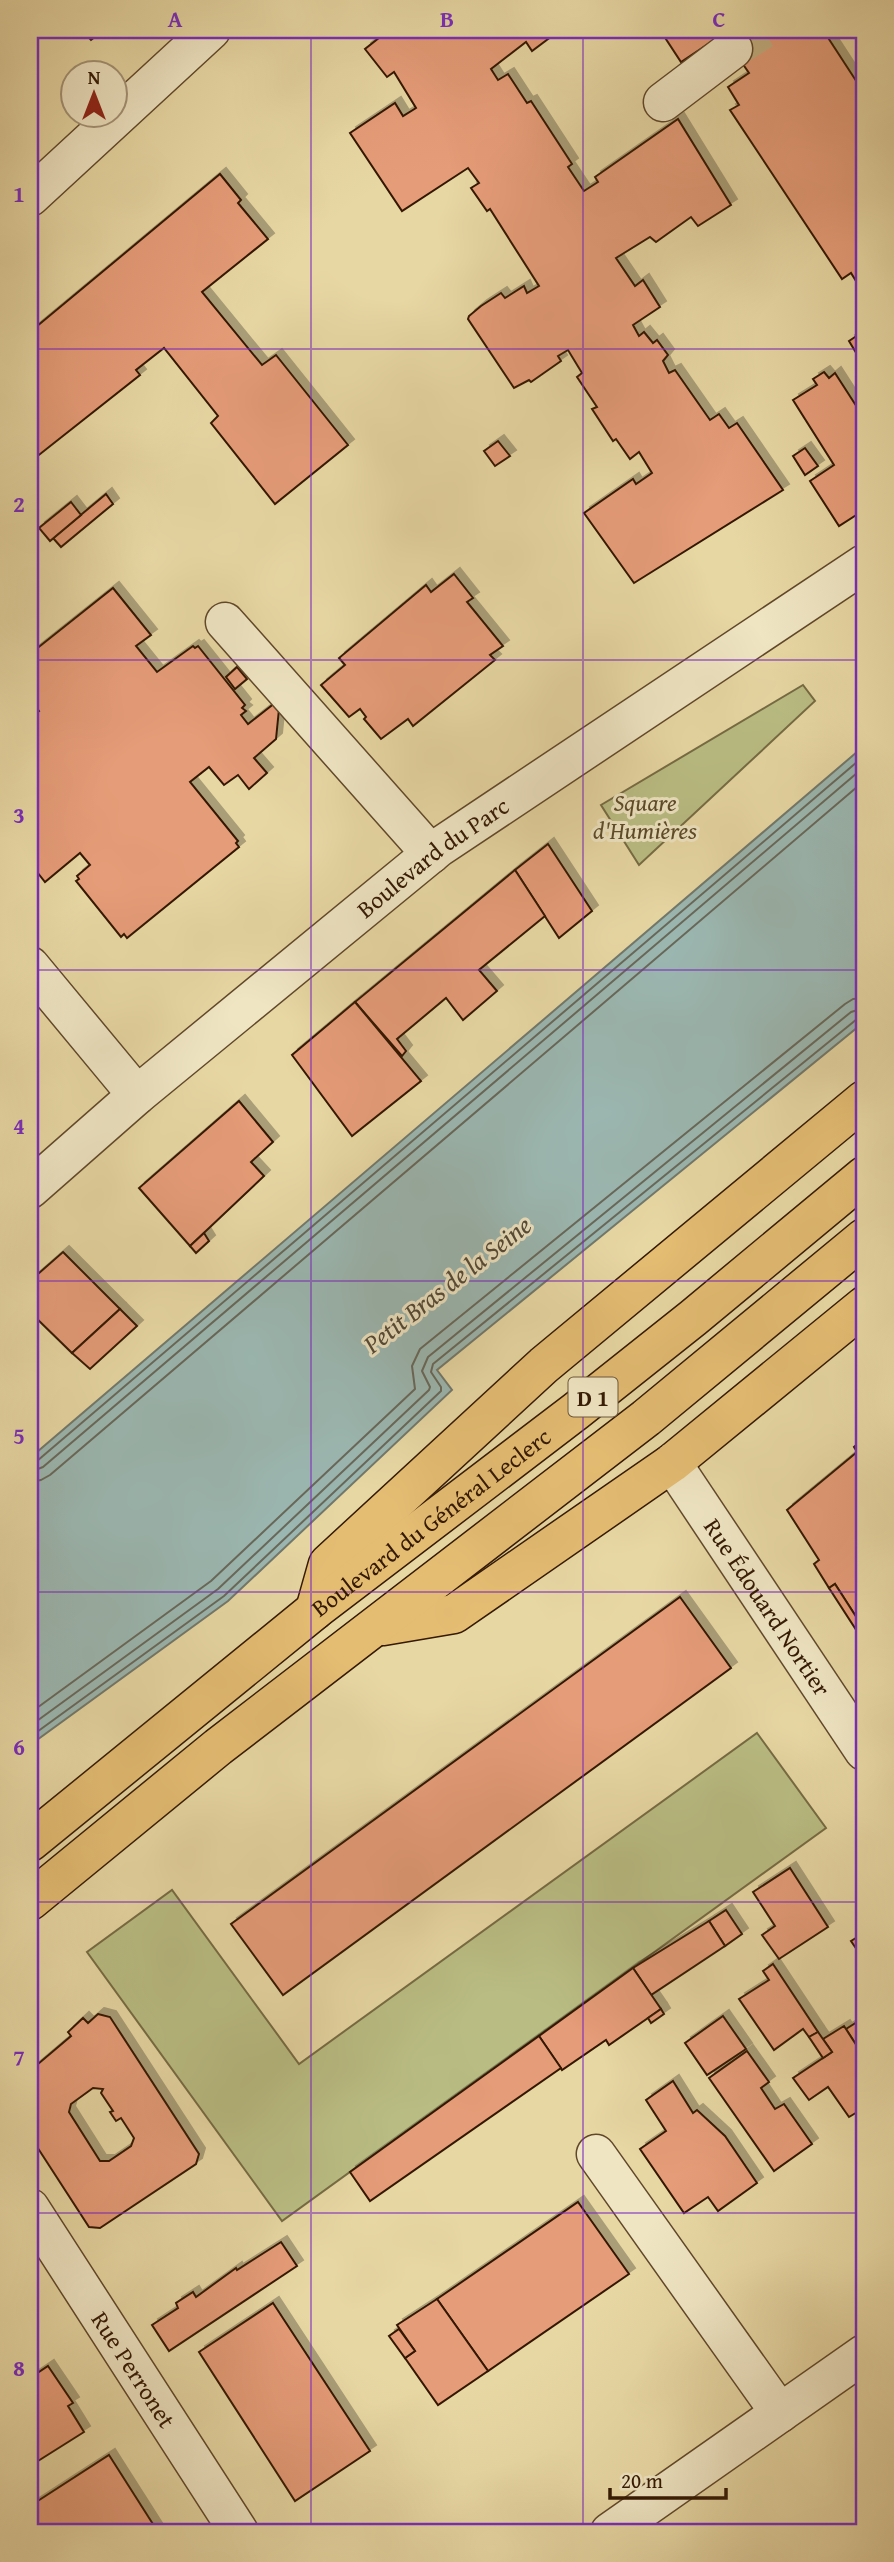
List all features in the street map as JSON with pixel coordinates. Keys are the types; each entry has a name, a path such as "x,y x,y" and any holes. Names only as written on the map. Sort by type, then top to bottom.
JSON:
{"main road":[{"path":"315,1610 328,1564 544,1365 864,1100"},
{"name":"Boulevard du Général Leclerc","path":"30,1842 315,1610 693,1318 864,1176"},
{"name":"Boulevard du Général Leclerc","path":"30,1901 218,1747 646,1418 864,1238"},
{"path":"377,1627 454,1614 672,1463 864,1306"}],"street":[{"path":"30,197 211,30"},
{"path":"663,102 733,49"},
{"name":"Boulevard du Parc","path":"30,1189 137,1095 431,854 864,564"},
{"path":"225,622 431,854"},
{"path":"30,966 137,1095"},
{"name":"Rue Édouard Nortier","path":"672,1463 864,1751"},
{"path":"596,2154 780,2413"},
{"name":"Rue Perronet","path":"30,2208 239,2532"},
{"path":"610,2532 864,2354"}],"green space":[{"name":"Square d'Humières","path":"803,685 815,701 639,865 601,805"},
{"path":"757,1733 826,1828 282,2221 87,1952 172,1890 299,2064"}],"water":[{"name":"Petit Bras de la Seine","path":"864,746 864,1022 437,1370 452,1390 228,1601 30,1745 30,1458"}],"building":[{"path":"82,30 104,30 91,40"},
{"path":"389,30 560,30 532,51 526,42 491,69 498,80 508,74 527,103 531,101 572,164 568,167 584,191 598,182 595,177 678,119 731,205 698,226 691,217 656,242 650,237 616,258 635,286 643,280 660,307 633,325 639,336 644,332 653,343 657,340 668,355 663,361 669,373 675,370 710,420 719,414 729,428 737,423 783,490 634,583 584,513 633,479 636,484 652,473 639,452 630,459 616,439 613,441 592,409 597,407 577,377 582,373 568,350 558,356 561,361 531,382 529,380 514,388 468,319 481,306 501,293 505,298 524,286 527,293 539,286 490,209 487,211 471,188 479,183 468,168 402,211 350,133 395,103 403,116 416,108 394,72 387,77 365,49"},
{"path":"660,30 729,30 681,62"},
{"path":"729,30 823,30 864,93 864,288 859,286 851,273 842,279 730,110 739,105 728,87 749,73 722,34"},
{"path":"220,174 241,200 238,203 268,239 202,292 262,365 276,355 348,445 275,504 211,423 218,416 164,348 136,370 140,375 30,462 30,332"},
{"path":"864,331 864,366 849,341"},
{"path":"824,372 829,378 835,373 864,418 864,510 839,526 810,481 834,465 793,400 817,385 813,379"},
{"path":"498,441 510,456 495,466 484,451"},
{"path":"805,448 818,466 805,475 793,456"},
{"path":"106,494 113,504 61,547 53,538"},
{"path":"71,502 81,515 50,541 39,528"},
{"path":"454,574 473,598 467,602 503,646 490,655 495,660 413,726 408,719 381,739 364,719 366,717 360,709 349,717 321,685 345,665 339,658 426,585 431,592"},
{"path":"113,588 151,635 136,646 157,672 193,646 198,646 245,705 242,708 246,711 241,715 248,724 280,699 276,739 254,758 267,773 249,789 238,775 224,785 209,767 190,782 238,841 236,843 239,847 127,938 124,934 121,937 76,881 79,879 77,876 90,865 80,853 45,882 30,863 30,710 34,715 39,711 30,699 30,654"},
{"path":"237,667 247,679 235,689 226,677"},
{"path":"548,844 592,911 559,938 515,870"},
{"path":"515,870 545,916 479,970 497,991 463,1020 446,998 397,1039 406,1051 402,1056 355,1002"},
{"path":"355,1002 421,1081 352,1136 292,1055"},
{"path":"239,1101 273,1142 251,1162 264,1176 190,1246 139,1188"},
{"path":"204,1233 209,1241 196,1253 190,1246"},
{"path":"63,1252 120,1309 72,1353 30,1312 30,1281"},
{"path":"120,1309 137,1326 90,1369 72,1353"},
{"path":"864,1438 864,1629 835,1584 829,1588 814,1564 819,1560 787,1510 857,1452 854,1447"},
{"path":"835,1584 864,1629 864,1642 829,1588"},
{"path":"680,1597 731,1668 283,1995 231,1924"},
{"path":"790,1868 828,1927 779,1959 762,1935 775,1926 753,1892"},
{"path":"726,1910 742,1934 725,1946 709,1921"},
{"path":"709,1921 725,1946 651,1995 633,1968"},
{"path":"864,1933 864,1960 851,1941"},
{"path":"773,1964 818,2032 809,2037 803,2029 774,2050 739,1999 769,1980 763,1971"},
{"path":"633,1968 661,2009 609,2045 606,2040 562,2070 539,2036"},
{"path":"661,2009 664,2014 651,2023 648,2018"},
{"path":"98,2014 110,2017 199,2154 196,2164 100,2228 89,2227 30,2136 30,2069 71,2036 68,2032 83,2018 88,2023","holes":["93,2088 103,2089 101,2093 113,2111 110,2112 116,2121 121,2118 134,2138 131,2146 109,2161 100,2161 69,2112 71,2104"]},
{"path":"723,2016 746,2049 707,2075 685,2043"},
{"path":"862,2019 864,2023 864,2057 846,2029"},
{"path":"844,2026 864,2057 864,2108 849,2117 828,2087 809,2100 793,2078 832,2052 823,2039"},
{"path":"818,2032 832,2052 823,2058 809,2037"},
{"path":"539,2036 561,2068 370,2201 350,2172"},
{"path":"747,2051 769,2082 761,2088 775,2109 784,2104 812,2144 774,2171 709,2078"},
{"path":"673,2081 693,2113 697,2110 725,2136 757,2183 718,2211 708,2197 684,2213 640,2149 666,2131 646,2100"},
{"path":"578,2202 629,2274 488,2371 437,2299"},
{"path":"281,2242 297,2266 169,2351 152,2325 178,2308 176,2303 193,2292 196,2297 236,2268 237,2270"},
{"path":"437,2299 488,2371 438,2405 405,2358 415,2351 397,2325"},
{"path":"273,2303 370,2451 295,2501 199,2352"},
{"path":"399,2329 415,2351 405,2358 389,2336"},
{"path":"48,2366 73,2403 68,2406 84,2432 30,2466 30,2378"},
{"path":"109,2455 158,2532 36,2532 30,2523 30,2506"}],"tunnel":[{"path":"733,49 763,30"}]}
